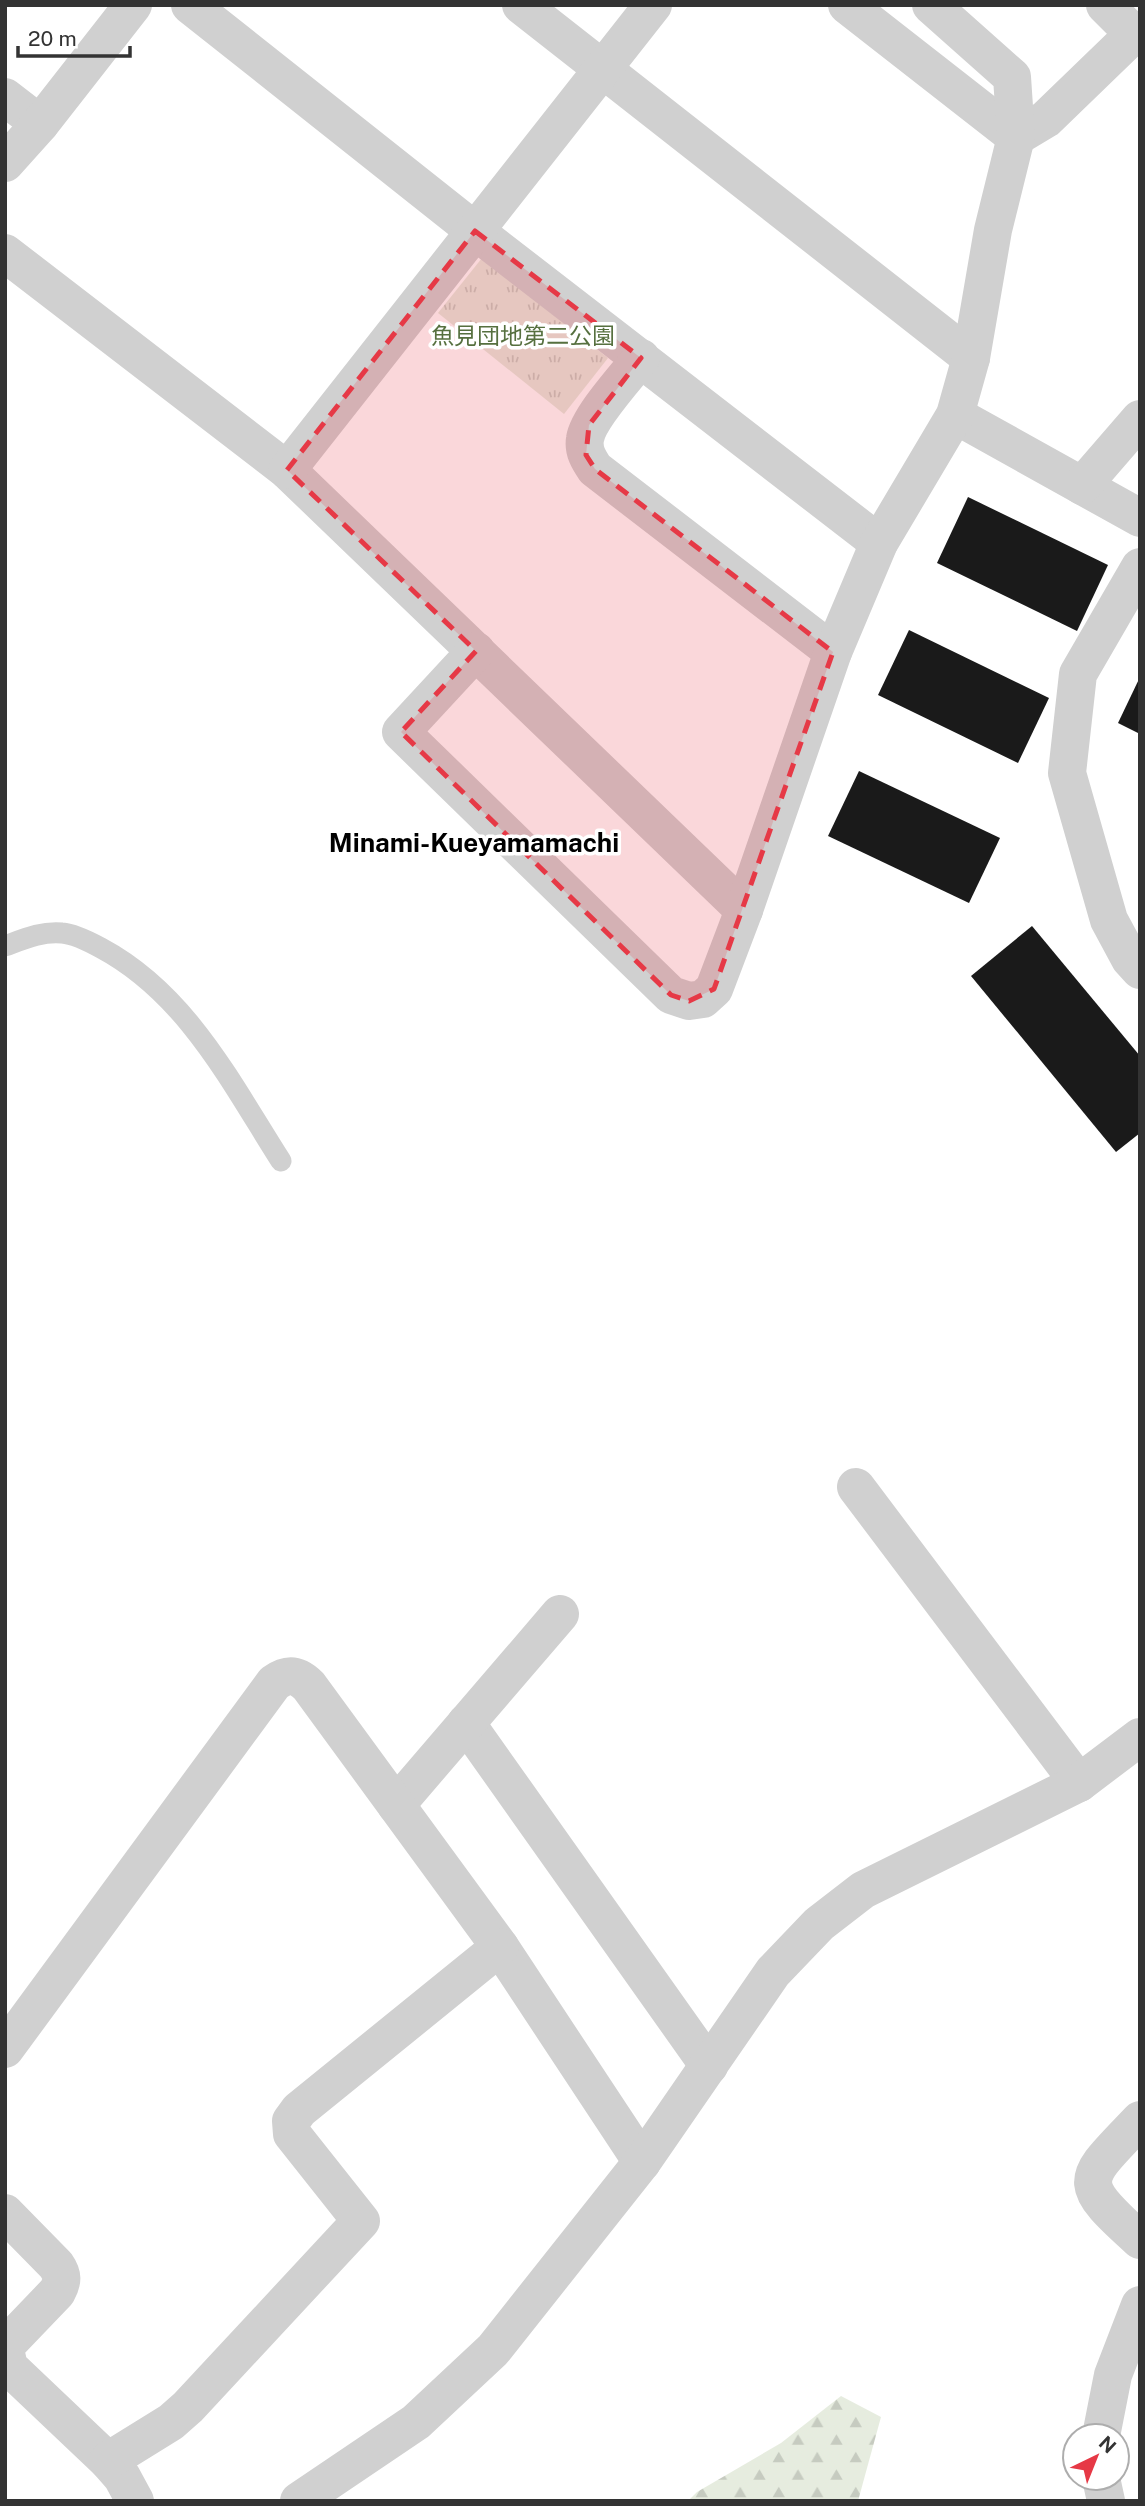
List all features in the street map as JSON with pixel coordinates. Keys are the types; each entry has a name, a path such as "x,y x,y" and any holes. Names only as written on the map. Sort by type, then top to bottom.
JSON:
{"street":[{"path":"5,163 40,124 133,5"},
{"path":"191,5 475,231 879,543"},
{"path":"521,5 971,358"},
{"path":"287,470 653,5"},
{"path":"847,5 1016,136"},
{"path":"1016,136 1046,119 1134,34 1105,5"},
{"path":"476,651 401,732 671,995 689,1001 703,999 714,989 744,910 833,652 879,543 955,415 971,358 993,230 1016,136 1012,77 936,7"},
{"path":"5,97 40,124"},
{"path":"5,253 287,470 744,910"},
{"path":"641,358 589,425 584,440 586,455 595,469 833,652"},
{"path":"955,415 1140,518"},
{"path":"1082,486 1140,419"},
{"path":"1140,567 1078,674 1067,773 1109,919 1129,959 1140,970"},
{"path":"856,1487 1079,1783"},
{"path":"396,1805 560,1614"},
{"path":"5,2049 274,1683 284,1676 292,1675 301,1678 309,1686 500,1947 642,2162"},
{"path":"466,1723 709,2066"},
{"path":"299,2501 416,2423 493,2350 642,2162 773,1972 819,1924 863,1890 1079,1783 1140,1737"},
{"path":"108,2461 171,2422 188,2407 361,2221 292,2134 291,2121 299,2110 500,1947"},
{"path":"1140,2119 1098,2164 1092,2180 1095,2195 1104,2208 1140,2240"},
{"path":"5,2213 62,2274 62,2283 57,2292 5,2348 9,2367 108,2461 122,2477 135,2501"},
{"path":"1104,2422 1113,2375 1140,2305"}],"lane":[{"path":"5,946 41,933 64,933 90,942 116,956 152,983 194,1026 281,1161"}],"highlighted area":[{"path":"475,231 641,358 589,425 586,455 595,469 833,652 714,989 689,1001 671,995 401,732 476,651 287,470"}],"green space":[{"name":"魚見団地第二公園","path":"482,258 608,358 564,414 438,313"},
{"path":"841,2396 881,2417 858,2501 688,2501 697,2492 781,2443"}],"building":[{"path":"968,497 1108,565 1077,631 937,563"},
{"path":"909,630 1049,698 1018,763 878,695"},
{"path":"1140,677 1140,734 1118,723"},
{"path":"859,771 1000,838 969,903 828,836"},
{"path":"1032,926 1140,1056 1140,1133 1116,1152 971,976"}],"district":[{"name":"Minami-Kueyamamachi","path":"474,843"}]}
